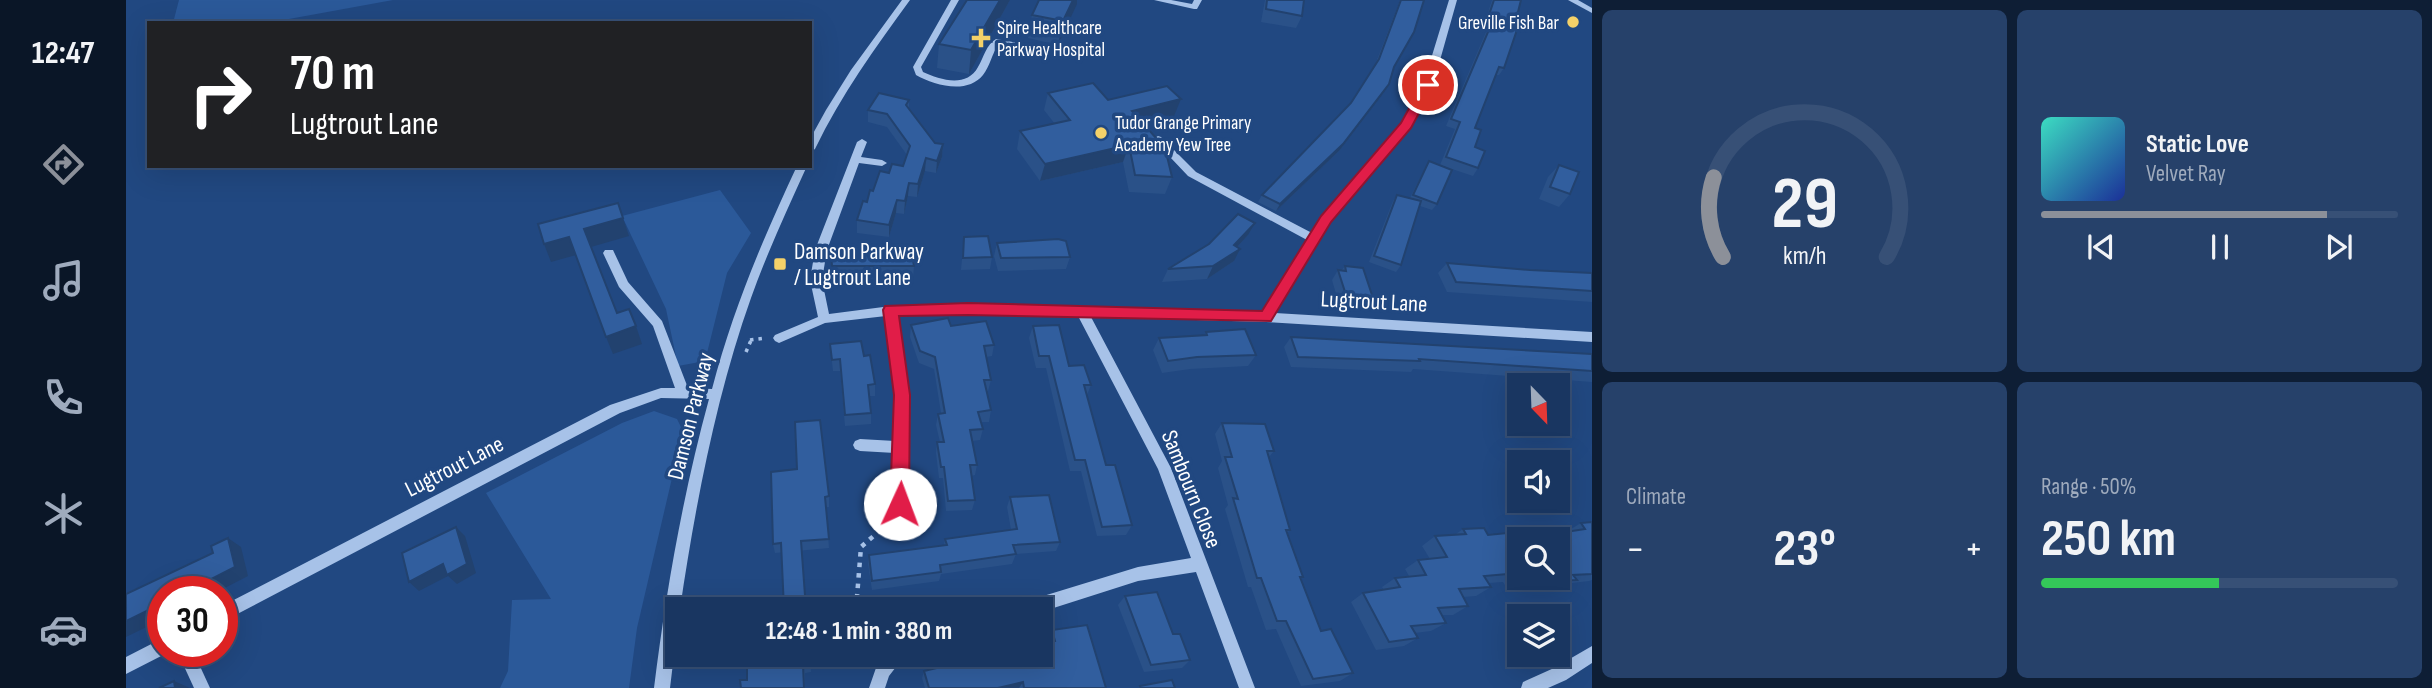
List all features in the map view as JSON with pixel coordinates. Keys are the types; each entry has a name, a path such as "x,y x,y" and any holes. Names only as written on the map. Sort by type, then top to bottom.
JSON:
{"street":[{"path":"812,145 822,124 867,53 906,0"},
{"path":"955,0 917,67 919,73 929,79 953,83 977,77 996,42 1039,50"},
{"path":"1164,1 1194,7 1198,0"},
{"path":"1266,317 1326,219 1406,125 1428,85 1453,0"},
{"path":"1572,0 1592,11"},
{"path":"1158,139 1192,174 1314,239"},
{"path":"824,319 816,280 821,250 862,142"},
{"path":"855,159 882,163"},
{"name":"Damson Parkway","path":"662,688 672,593 717,394 765,248 801,168"},
{"path":"609,253 623,284 658,324 683,393"},
{"path":"891,310 902,395 900,504"},
{"name":"Lugtrout Lane","path":"779,338 824,319 891,310 1266,317 1592,337"},
{"name":"Sambourn Close","path":"1082,312 1164,468 1198,565 1247,688"},
{"name":"Lugtrout Lane","path":"238,606 615,409 661,393 717,394"},
{"path":"860,445 902,447"},
{"path":"1053,601 1138,574 1198,565"},
{"path":"1529,688 1560,674 1592,654"},
{"path":"126,666 147,655"},
{"path":"192,667 202,688"},
{"path":"877,688 887,667"}],"path":[{"path":"727,360 752,338 779,338"},
{"path":"857,597 861,547 897,515 900,504"}],"shaded area":[{"path":"179,0 393,0 278,21 174,21"},
{"path":"720,190 751,233 727,273 705,361 678,366 666,309 622,216"},
{"path":"654,411 677,419 683,431 637,628 629,688 500,688 508,671 512,600 551,599 486,493 622,423"}],"building":[{"path":"967,0 1000,0 971,50 939,44"},
{"path":"1039,0 1073,0 1063,21 1032,15"},
{"path":"1267,0 1304,0 1302,16 1266,9"},
{"path":"1401,0 1424,0 1414,32 1394,67 1389,84 1343,144 1280,204 1262,195 1351,103 1379,59"},
{"path":"1494,0 1521,0 1517,16 1521,18 1504,68 1499,67 1475,128 1481,130 1475,147 1485,151 1478,168 1446,157 1460,122 1451,119 1491,25 1493,16 1489,15"},
{"path":"1093,83 1108,100 1167,86 1181,99 1132,111 1165,148 1172,177 1135,175 1129,145 1045,164 1020,131 1070,120 1048,93"},
{"path":"879,93 909,100 906,105 935,143 943,144 937,161 926,158 918,184 909,183 905,201 897,200 889,225 857,220 863,201 867,202 880,171 889,173 892,164 903,166 910,146 887,114 868,110"},
{"path":"1429,161 1452,170 1437,204 1413,195"},
{"path":"1559,165 1579,172 1570,194 1550,187"},
{"path":"1397,195 1421,201 1401,265 1374,256"},
{"path":"618,203 623,218 584,229 617,313 629,309 636,326 606,337 569,237 544,244 538,224"},
{"path":"1238,214 1255,223 1234,245 1240,249 1213,266 1168,269 1209,244"},
{"path":"988,236 992,257 963,258 964,237"},
{"path":"1058,239 1066,241 1070,257 1001,258 997,243"},
{"path":"911,249 914,266 832,266 831,251"},
{"path":"1447,263 1592,273 1592,291 1456,282"},
{"path":"1345,266 1363,268 1373,298 1346,295 1338,270 1346,271"},
{"path":"948,318 951,326 986,321 994,345 984,346 991,380 984,380 991,410 978,412 983,429 970,430 977,465 970,465 975,500 948,501 944,467 941,467 937,442 944,442 938,414 945,413 935,357 920,351 911,325"},
{"path":"1059,325 1069,366 1084,365 1091,385 1084,385 1106,465 1115,465 1132,525 1102,527 1085,460 1075,460 1049,356 1039,356 1033,326"},
{"path":"1245,329 1256,355 1168,361 1159,338 1207,335 1206,332"},
{"path":"1291,337 1592,354 1592,371 1419,359 1420,361 1298,357"},
{"path":"861,341 864,356 870,355 875,384 868,385 871,413 845,415 840,359 832,360 830,344"},
{"path":"820,420 829,496 825,497 829,539 801,541 805,597 783,597 781,543 773,544 771,472 797,469 795,422"},
{"path":"1222,423 1265,424 1274,451 1267,451 1290,530 1286,530 1303,577 1300,577 1321,631 1331,629 1353,673 1313,679 1286,621 1277,621 1261,578 1257,578 1233,498 1238,499 1225,457 1232,457"},
{"path":"1049,495 1060,542 1013,545 1016,554 940,565 941,572 872,581 869,555 947,545 945,539 1017,529 1010,497"},
{"path":"1592,522 1592,574 1573,575 1577,580 1570,580 1570,531 1585,529 1581,523"},
{"path":"456,527 467,564 447,575 443,564 409,582 402,553"},
{"path":"1484,528 1488,535 1507,533 1507,574 1484,576 1491,587 1459,589 1468,606 1438,608 1446,623 1411,626 1418,638 1389,642 1363,593 1400,587 1395,578 1426,575 1418,560 1447,557 1435,536 1466,534 1463,529"},
{"path":"228,538 235,567 217,576 164,576 213,553 211,546"},
{"path":"147,584 147,611 126,621 126,594"},
{"path":"1157,592 1173,634 1180,634 1190,660 1151,665 1125,596"},
{"path":"1087,625 1106,688 1024,688 1023,682 998,688 929,688 924,671 941,667 1053,667 1053,630"},
{"path":"747,667 803,667 804,688 741,688 740,680 747,680"},
{"path":"1172,680 1175,688 1140,686"},
{"path":"174,681 175,688 159,688"}],"place":[{"name":"Greville Fish Bar","path":"1573,22"},
{"name":"Spire Healthcare Parkway Hospital","path":"981,38"},
{"name":"Tudor Grange Primary Academy Yew Tree","path":"1101,133"},
{"name":"Damson Parkway / Lugtrout Lane","path":"780,264"}],"route":[{"path":"900,504 902,395 891,310 968,309 1266,317 1326,219 1406,125 1428,85"}]}
